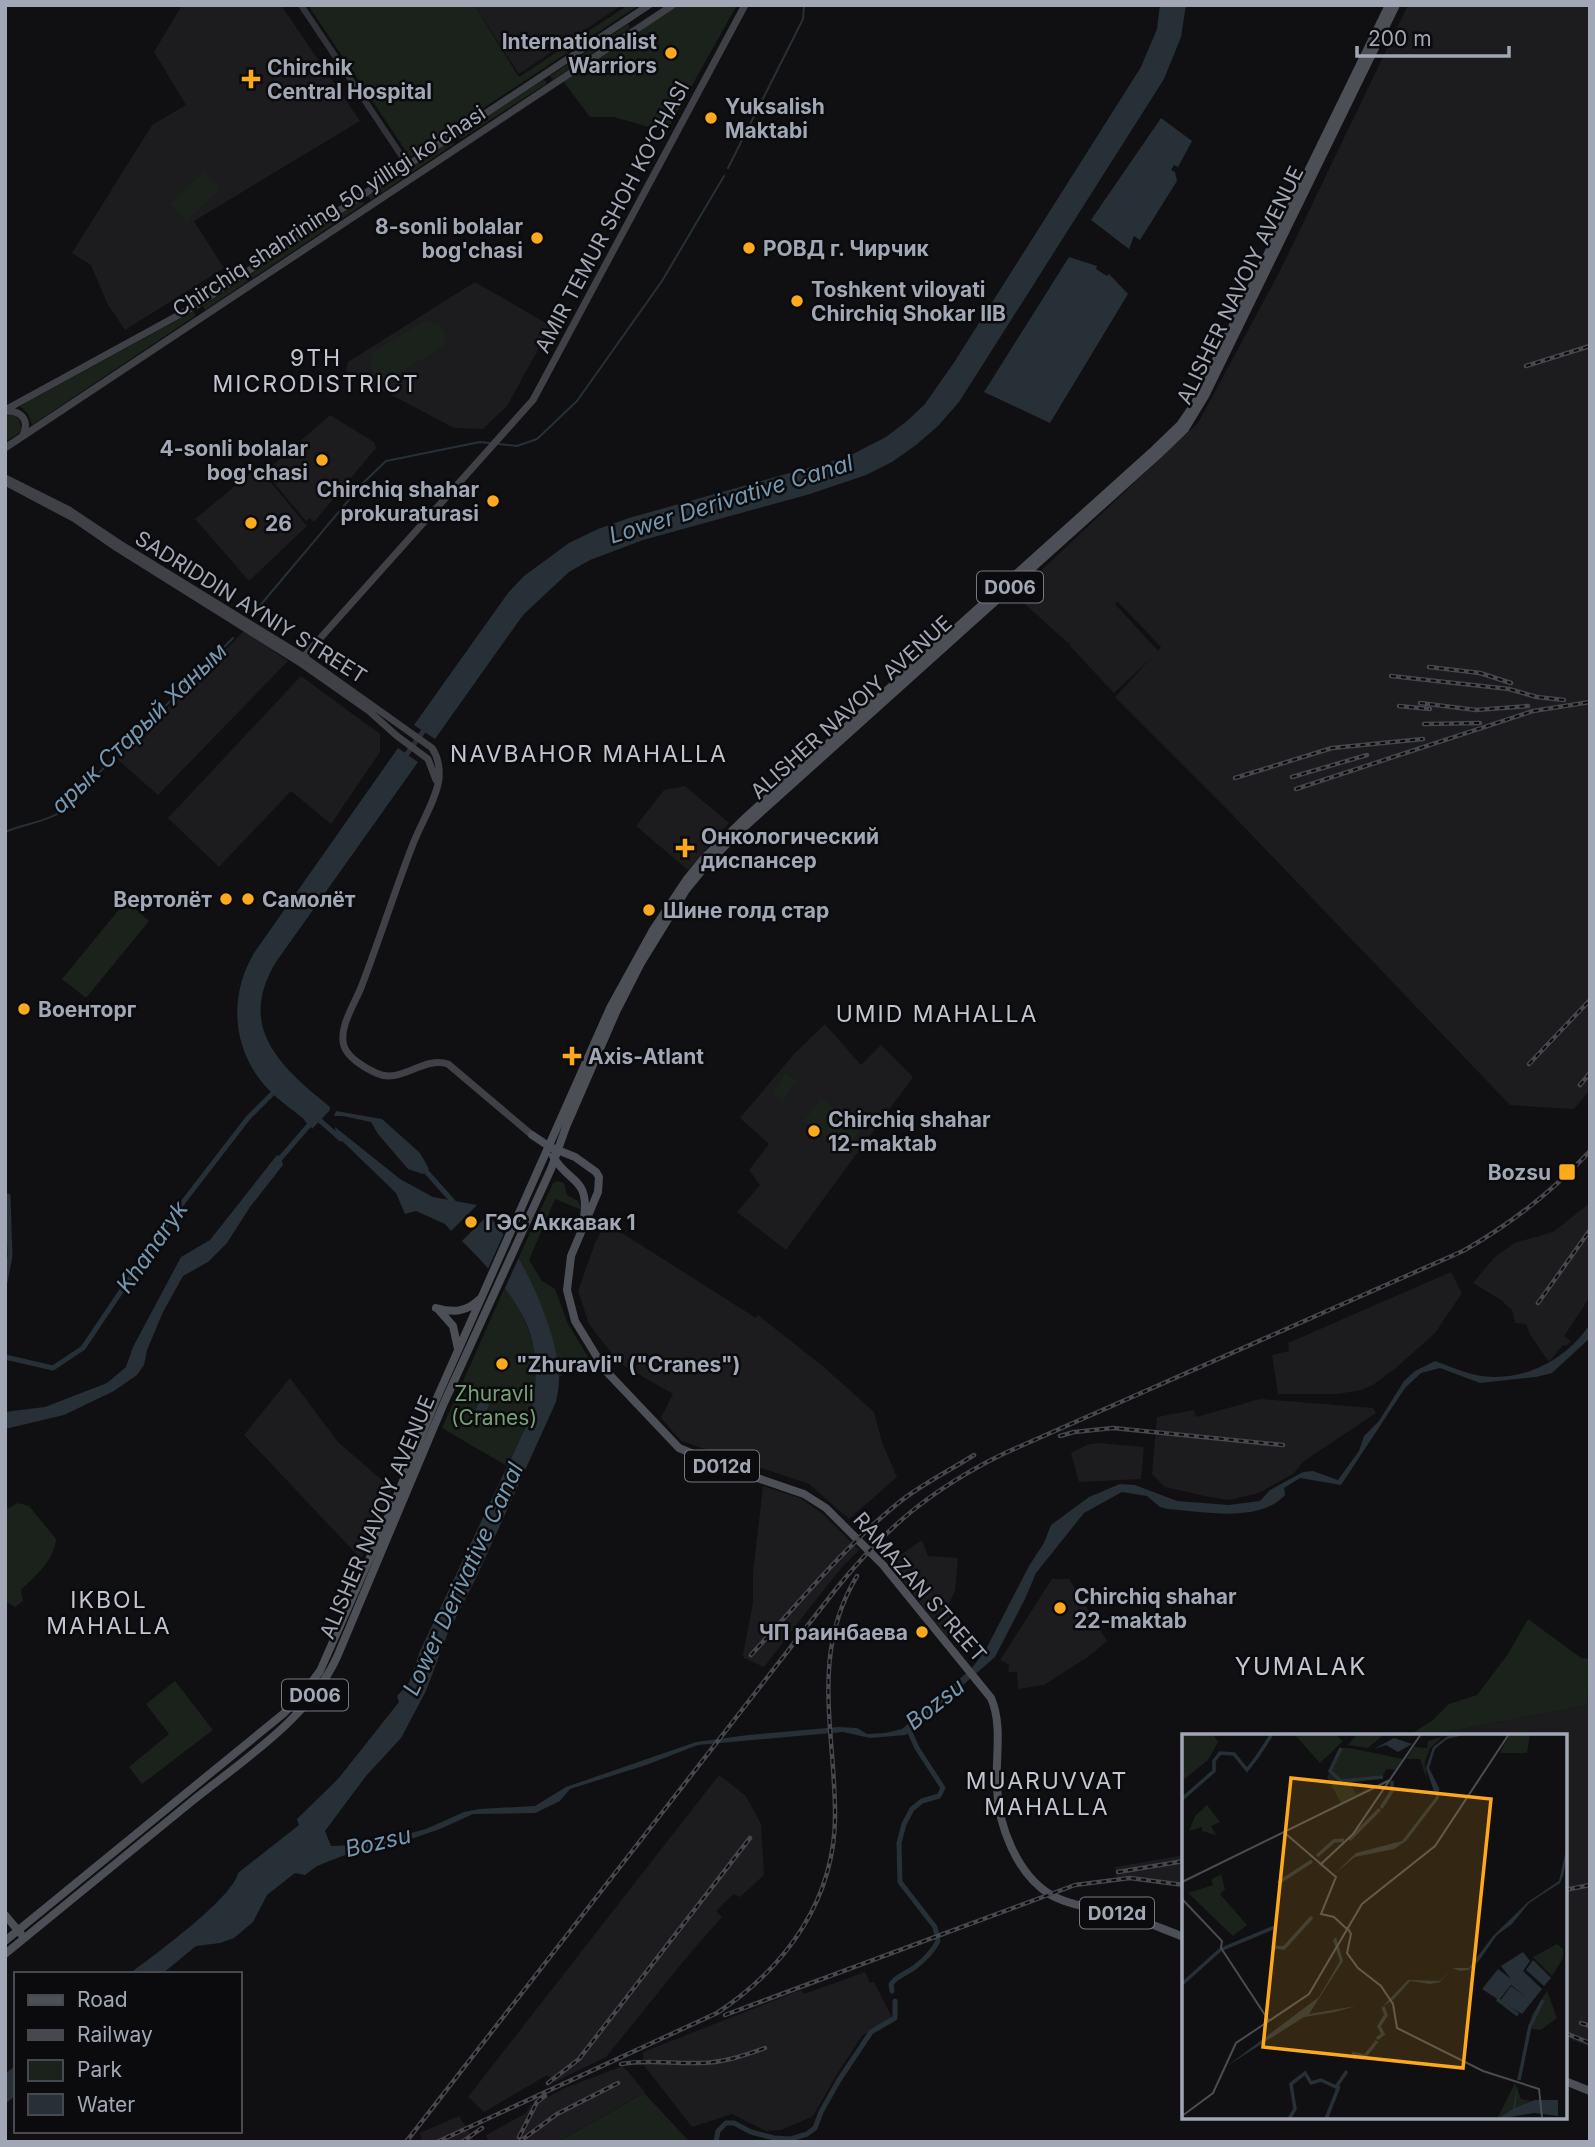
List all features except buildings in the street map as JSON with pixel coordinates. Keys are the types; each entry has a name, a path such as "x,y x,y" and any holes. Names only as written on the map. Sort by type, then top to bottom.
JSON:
{"main road":[{"name":"Chirchiq shahrining 50 yilligi koʻchasi","path":"5,410 197,305 649,5"},
{"name":"Chirchiq shahrining 50 yilligi koʻchasi","path":"5,448 673,5"},
{"name":"AMIR TEMUR SHOH KO‘CHASI","path":"302,659 537,395 746,5"},
{"name":"ALISHER NAVOIY AVENUE","path":"5,1954 253,1751 298,1713 320,1689 337,1657 444,1403 542,1188 601,1027 653,930 704,858 744,818 1154,450 1185,419 1389,5"},
{"name":"ALISHER NAVOIY AVENUE","path":"563,1126 637,971 686,890 708,863 745,826 1172,443 1191,422 1396,5"},
{"path":"631,17 638,28"},
{"path":"545,73 552,84"},
{"path":"452,135 460,146"},
{"path":"363,194 370,206"},
{"path":"197,305 203,316"},
{"path":"5,410 18,412 25,419 26,428 20,438"},
{"name":"SADRIDDIN AYNIY STREET","path":"5,480 75,519 302,659 430,746 437,758 439,781 346,1023 344,1047 358,1062 385,1076 396,1076 433,1062 448,1064 533,1135"},
{"name":"SADRIDDIN AYNIY STREET","path":"302,659 430,761 436,785 434,795"},
{"path":"533,1135 549,1135 563,1126 566,1143 575,1157 596,1172 600,1188"},
{"path":"533,1135 572,1176 600,1188"},
{"path":"533,1135 541,1149 542,1165"},
{"path":"542,1165 553,1156 575,1157"},
{"name":"ALISHER NAVOIY AVENUE","path":"5,1941 269,1726 315,1679 346,1617 457,1352 542,1165 553,1156"},
{"path":"572,1176 562,1164 567,1156 575,1157"},
{"path":"542,1188 556,1177 572,1176"},
{"name":"D012d","path":"572,1176 585,1201 581,1231"},
{"name":"RAMAZAN STREET","path":"600,1188 568,1265 568,1301 577,1325 605,1370 680,1448 725,1467 804,1494 826,1508 883,1565 990,1695 995,1711 996,1789 1005,1835 1030,1875 1049,1893 1072,1903 1135,1918 1182,1936"},
{"path":"457,1352 453,1326 446,1315 436,1308 453,1311 465,1309 478,1301 486,1289"},
{"path":"471,1323 480,1328"},
{"path":"5,1915 24,1938"},
{"path":"1567,2082 1590,2091"}],"street":[{"path":"301,5 407,164"}],"shaded area":[{"path":"182,5 281,5 360,121 194,221 224,268 125,330 107,303 91,265 72,253 152,125 186,105 154,52"},
{"path":"474,5 622,5 519,74"},
{"path":"1408,5 1590,5 1590,1090 1574,1109 1510,1105 1224,806 1115,697 1151,658 1114,693 1069,645 1071,642 1068,643 1015,595 1198,423 1280,271","holes":["1118,602 1161,647 1158,651 1115,604"]},
{"path":"475,282 551,326 507,406 483,429 454,428 346,371 348,362"},
{"name":"4-sonli bolalar bog'chasi","path":"330,415 374,442 376,448 314,522 310,518 306,521 265,472"},
{"name":"26","path":"258,467 307,526 249,581 195,519"},
{"path":"244,631 288,661 158,795 117,759"},
{"path":"301,676 380,734 380,752 331,824 291,791 219,867 168,818"},
{"name":"Онкологический диспансер","path":"685,786 729,823 688,870 636,826 664,790"},
{"name":"Chirchiq shahar 12-maktab","path":"825,1024 861,1065 881,1045 913,1077 786,1250 737,1212 760,1185 749,1170 769,1144 740,1118 794,1054"},
{"path":"1590,1203 1590,1297 1564,1336 1571,1341 1566,1346 1563,1345 1549,1362 1526,1324 1515,1323 1512,1310 1473,1283 1494,1258 1514,1243 1553,1232"},
{"path":"606,1223 756,1318 758,1315 825,1368 874,1412 882,1442 897,1477 849,1519 809,1484 681,1441 661,1418 673,1394 619,1363 589,1324 578,1291 595,1243"},
{"path":"1451,1272 1462,1293 1435,1333 1373,1385 1337,1394 1278,1394 1272,1355 1289,1351 1288,1343"},
{"path":"290,1378 338,1442 392,1489 361,1559 244,1435"},
{"path":"1260,1399 1373,1408 1376,1413 1304,1461 1293,1474 1259,1493 1229,1500 1204,1496 1165,1487 1152,1474 1157,1417 1194,1410 1196,1417"},
{"path":"1089,1444 1144,1447 1141,1479 1079,1482 1071,1453"},
{"path":"763,1486 800,1498 823,1514 859,1550 843,1566 764,1667 744,1658 743,1654 753,1603 753,1572"},
{"path":"922,1540 928,1556 958,1558 955,1591 946,1610 958,1626 947,1637 889,1563"},
{"name":"Chirchiq shahar 22-maktab","path":"1052,1579 1069,1579 1107,1641 1088,1657 1044,1685 1018,1689 1017,1672 1008,1672 1009,1665 1000,1660"},
{"path":"1590,1677 1590,2047 1567,2038 1567,1734 1436,1734 1588,1705 1586,1684"},
{"path":"719,1775 746,1796 761,1824 764,1875 740,1897 733,1894 716,1911 722,1917 606,2057 555,2082 547,2075 484,2112 468,2097"},
{"path":"1182,1855 1182,1885 1168,1881 1117,1879 1115,1867"},
{"path":"865,1972 870,1983 874,1982 892,2017 862,2036 813,2116 781,2130 766,2131 732,2114 692,2127 643,2064 643,2052 801,1990 804,1994"},
{"path":"623,2066 645,2092 558,2142 489,2142 486,2135 526,2113 531,2104 535,2107 540,2101 567,2087"},
{"path":"459,2116 475,2142 422,2142 420,2133"}],"green space":[{"path":"308,5 474,5 519,77 628,5 639,5 410,157"},
{"path":"680,5 737,5 666,132 614,117 590,117 563,81"},
{"path":"628,24 630,28 553,80 550,76"},
{"path":"543,80 546,84 461,139 458,136"},
{"path":"451,140 454,144 371,200 368,196"},
{"path":"203,172 220,189 187,221 170,204"},
{"path":"362,200 364,204 205,310 203,306"},
{"path":"194,311 195,316 32,425 28,414 20,406"},
{"path":"425,321 440,325 445,334 441,348 389,379 379,377 372,371 370,363 373,352"},
{"path":"11,414 19,419 21,429 5,442 5,415"},
{"path":"126,901 149,921 86,998 62,979"},
{"path":"786,1073 797,1081 782,1101 772,1093"},
{"path":"821,1098 861,1129 844,1151 804,1121"},
{"path":"553,1183 564,1183 567,1195 578,1201 582,1210 555,1199 529,1260 542,1281 555,1289 568,1324 590,1360 583,1370 568,1372 559,1377 546,1320 518,1259"},
{"name":"Zhuravli (Cranes)","path":"505,1287 530,1334 536,1369 533,1404 526,1427 507,1466 442,1428"},
{"path":"18,1503 29,1506 56,1539 48,1561 21,1590 23,1601 15,1607 5,1601 5,1510"},
{"path":"1528,1619 1581,1658 1590,1659 1588,1705 1436,1734 1411,1734 1433,1720 1449,1704 1477,1695 1508,1654"},
{"path":"175,1681 213,1730 142,1784 129,1767 169,1734 146,1704"},
{"path":"644,2093 690,2142 558,2142"}],"water":[{"path":"1160,5 1186,5 1181,37 1164,79 959,402 938,426 892,462 866,475 810,494 643,540 590,560 569,572 523,615 435,739 414,725 508,593 524,576 569,543 629,518 847,457 886,437 925,404 1141,67 1157,29"},
{"path":"1161,118 1192,141 1178,167 1174,165 1171,170 1175,172 1177,181 1140,240 1134,236 1129,249 1091,220"},
{"path":"1069,257 1097,266 1096,269 1107,276 1109,274 1128,294 1050,423 984,392"},
{"path":"398,748 418,762 276,962 265,986 261,1007 263,1026 270,1044 295,1077 330,1107 312,1129 310,1124 268,1089 247,1058 238,1023 240,987 254,953"},
{"path":"336,1111 382,1119 420,1153 429,1169 423,1174 408,1169 371,1122 334,1116"},
{"path":"335,1127 400,1179 433,1197 477,1205 451,1231 445,1224 416,1211 405,1214 396,1193 336,1135"},
{"path":"277,1155 281,1157 283,1165 250,1207 227,1243 208,1262 183,1276 163,1312 147,1350 144,1365 137,1375 114,1391 64,1415 5,1429 5,1412 45,1407 107,1383 126,1367 133,1347 181,1257 210,1240"},
{"path":"488,1215 513,1249 536,1293 553,1339 558,1361 556,1402 477,1576 447,1635 426,1691 401,1738 366,1776 325,1831 331,1846 385,1840 426,1829 464,1812 479,1809 535,1806 566,1787 696,1742 838,1727 857,1728 867,1734 902,1729 971,1669 985,1651 1029,1566 1044,1543 1051,1525 1089,1497 1120,1484 1135,1485 1177,1501 1229,1505 1260,1501 1270,1490 1303,1472 1313,1471 1338,1480 1359,1451 1364,1436 1379,1421 1404,1381 1415,1371 1435,1361 1476,1375 1514,1375 1529,1371 1557,1357 1581,1337 1590,1324 1590,1338 1552,1373 1536,1377 1480,1383 1440,1368 1421,1373 1405,1388 1341,1485 1300,1478 1284,1488 1285,1495 1274,1504 1246,1513 1167,1509 1160,1507 1147,1496 1122,1492 1084,1513 1036,1573 995,1657 915,1730 905,1735 870,1738 843,1732 698,1745 570,1789 560,1801 535,1813 473,1814 411,1839 366,1852 350,1853 317,1866 305,1875 295,1873 267,1895 253,1922 234,1938 196,1946 164,1972 132,1972 191,1926 222,1897 238,1873 299,1825 297,1819 338,1779 399,1702 397,1696 409,1683 420,1651 529,1420 535,1390 536,1364 525,1320 499,1281 462,1241"},
{"path":"483,1393 492,1397 480,1427 470,1423"},
{"path":"14,2067 14,2097 5,2104 5,2074"}],"pier":[{"path":"505,1231 520,1255 504,1290 487,1271"}],"waterway":[{"name":"арык Старый Ханым","path":"728,168 803,19 804,5"},
{"name":"арык Старый Ханым","path":"499,444 517,446 537,439 577,401 662,281 724,176"},
{"name":"арык Старый Ханым","path":"258,608 364,482 386,461 480,442 490,443"},
{"name":"арык Старый Ханым","path":"5,832 59,813 233,638"},
{"name":"Lower Derivative Canal","path":"404,758 427,726"},
{"name":"Khanaryk","path":"5,1357 53,1368 83,1348 167,1223 248,1118 277,1089"},
{"path":"278,1161 310,1124 306,1118"},
{"path":"317,1118 341,1139"},
{"path":"423,1168 456,1205"},
{"name":"Khanaryk","path":"5,1195 8,1196 10,1256 5,1282"},
{"path":"892,1991 891,1984 922,1961 938,1941 935,1927 900,1882 899,1843 904,1824 912,1809 922,1801 939,1796 943,1788 917,1748 909,1730"},
{"path":"716,2142 718,2131 726,2123 734,2123 751,2132 774,2138 791,2139 807,2134 815,2128 839,2080 871,2032 895,2018 895,2001"}],"railway":[{"path":"1526,366 1590,346"},
{"path":"1429,667 1480,673 1511,683"},
{"path":"1391,676 1509,689 1537,697 1564,700"},
{"path":"1296,789 1533,711 1590,702"},
{"path":"1420,703 1476,710 1528,706"},
{"path":"1399,706 1430,709"},
{"path":"1424,724 1480,723"},
{"path":"1235,778 1332,748 1423,739"},
{"path":"1292,777 1367,755"},
{"path":"1529,1064 1590,1000"},
{"path":"1580,1085 1590,1073"},
{"path":"406,2142 836,1589 873,1547 912,1511 955,1480 1005,1453 1463,1251 1531,1206 1590,1151"},
{"path":"1538,1303 1590,1230"},
{"path":"1060,1436 1113,1428 1283,1445"},
{"path":"751,1655 821,1577 877,1521 915,1491 974,1455"},
{"path":"437,2142 717,2013 742,1995 786,1951 817,1900 827,1872 833,1842 835,1810 829,1720 830,1662 834,1633 843,1604 857,1576"},
{"path":"548,2083 579,2059 750,1838"},
{"path":"1118,1872 1182,1861"},
{"path":"725,2015 1075,1885 1130,1878 1182,1885"},
{"path":"1567,1890 1590,1885"},
{"path":"1581,2023 1590,2026"},
{"path":"1567,2034 1590,2043"},
{"path":"621,2064 716,2062 765,2048"},
{"path":"519,2142 557,2114 618,2083"},
{"path":"519,2137 537,2102 545,2096"},
{"path":"462,2142 482,2128"}],"place":[{"name":"Internationalist Warriors","path":"671,53"},
{"name":"Chirchik Central Hospital","path":"251,79"},
{"name":"Yuksalish Maktabi","path":"711,118"},
{"name":"8-sonli bolalar bog'chasi","path":"537,238"},
{"name":"РОВД г. Чирчик","path":"749,248"},
{"name":"Toshkent viloyati Chirchiq Shokar IIB","path":"797,301"},
{"name":"4-sonli bolalar bog'chasi","path":"322,460"},
{"name":"Chirchiq shahar prokuraturasi","path":"493,501"},
{"name":"26","path":"251,523"},
{"name":"Онкологический диспансер","path":"685,848"},
{"name":"Вертолёт","path":"226,899"},
{"name":"Самолёт","path":"248,899"},
{"name":"Шине голд стар","path":"649,910"},
{"name":"Военторг","path":"24,1009"},
{"name":"Axis-Atlant","path":"572,1056"},
{"name":"Chirchiq shahar 12-maktab","path":"814,1131"},
{"name":"Bozsu","path":"1567,1172"},
{"name":"ГЭС Аккавак 1","path":"471,1222"},
{"name":"\"Zhuravli\" (\"Cranes\")","path":"502,1364"},
{"name":"Chirchiq shahar 22-maktab","path":"1060,1608"},
{"name":"ЧП раинбаева","path":"922,1632"}],"district":[{"name":"9TH MICRODISTRICT","path":"316,371"},
{"name":"NAVBAHOR MAHALLA","path":"589,754"},
{"name":"UMID MAHALLA","path":"937,1014"},
{"name":"IKBOL MAHALLA","path":"109,1613"},
{"name":"YUMALAK","path":"1301,1666"},
{"name":"MUARUVVAT MAHALLA","path":"1047,1794"}]}
